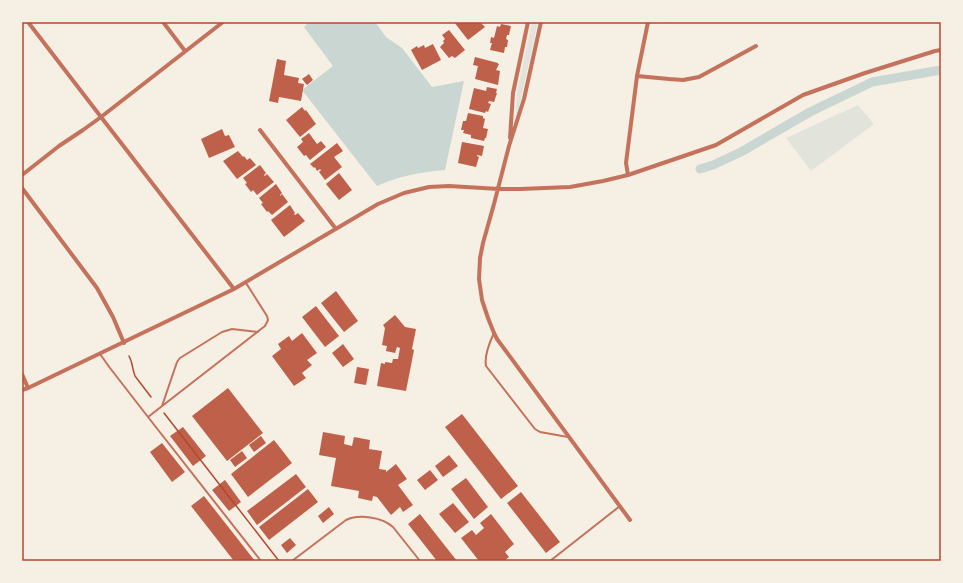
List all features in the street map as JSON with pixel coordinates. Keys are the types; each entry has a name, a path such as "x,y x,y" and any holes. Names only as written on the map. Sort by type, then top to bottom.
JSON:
{"street":[{"path":"28,22 234,289"},
{"path":"163,22 185,51"},
{"path":"22,174 62,143 101,117 223,22"},
{"path":"509,146 513,93 528,22"},
{"path":"541,22 524,99 509,146 483,243 479,269 479,284 484,309 494,333 504,349 630,520"},
{"path":"628,174 626,163 637,76 648,22"},
{"path":"637,76 683,80 699,77 756,46"},
{"path":"22,390 124,343 246,283 378,204 404,193 429,187 449,186 520,189 570,187 603,181 716,145 803,95 865,73 941,50"},
{"path":"260,130 336,229"},
{"path":"22,188 97,288 124,343"},
{"path":"22,374 28,388"}],"lane":[{"path":"148,417 265,326 268,320 267,316 246,283"},
{"path":"162,407 177,362 180,358 229,329 258,332"},
{"path":"494,333 485,360 486,366 536,429 540,432 568,437"},
{"path":"100,354 261,561"},
{"path":"550,561 620,506"},
{"path":"292,561 346,520 361,516 385,521 393,526 420,561"}],"path":[{"path":"129,356 132,361 135,376 151,397"},
{"path":"164,414 279,561"}],"shaded area":[{"path":"309,22 375,22 386,37 402,48 432,87 464,81 445,170 410,175 377,186 302,90 333,66 304,27"},
{"path":"532,22 538,22 516,117 517,92"},
{"path":"858,105 874,124 811,171 786,138"}],"building":[{"path":"454,22 480,22 485,27 468,40"},
{"path":"501,24 511,26 509,35 507,35 507,47 505,47 504,53 490,50 492,43 490,43 491,37 494,38 497,26 500,27"},
{"path":"449,30 465,50 455,58 452,56 449,58 440,47 444,43 443,41 445,39 442,35"},
{"path":"433,44 441,60 422,70 411,50 417,46 418,48 424,45 425,48"},
{"path":"475,57 499,64 496,70 500,71 498,85 475,79 478,66 473,65"},
{"path":"277,59 286,61 284,75 299,78 298,83 304,84 301,101 279,97 278,103 269,101"},
{"path":"309,74 313,80 307,85 302,79"},
{"path":"487,87 497,89 494,102 489,101 488,103 491,104 488,112 486,111 485,113 469,109 474,88 486,91"},
{"path":"302,107 316,124 300,137 286,120"},
{"path":"468,113 483,116 485,119 483,128 488,129 484,141 471,138 471,135 463,133 464,130 461,130 463,121 466,121"},
{"path":"222,129 225,136 229,135 235,147 209,158 201,139"},
{"path":"309,133 317,144 321,141 326,147 310,160 306,155 304,156 297,147 303,142 301,139"},
{"path":"462,142 484,146 482,156 477,155 479,157 476,167 458,163"},
{"path":"337,143 343,151 334,157 342,167 325,180 319,172 321,170 320,169 317,171 315,167 314,168 310,164"},
{"path":"238,151 247,160 250,158 256,165 237,179 223,161"},
{"path":"260,165 266,173 264,175 265,176 267,174 274,182 257,195 253,190 251,192 245,184 247,183 243,178"},
{"path":"339,173 352,190 339,200 326,184"},
{"path":"276,184 282,193 280,196 282,194 288,202 272,215 268,211 267,212 261,204 263,203 259,198"},
{"path":"290,205 295,213 294,214 295,215 298,213 305,221 284,237 271,220"},
{"path":"336,291 358,321 344,332 321,303"},
{"path":"316,306 339,336 325,347 302,317"},
{"path":"395,315 405,327 416,329 412,349 414,350 406,391 377,386 381,363 392,363 393,359 398,359 400,348 397,347 395,353 386,351 387,346 382,345 385,328 383,325"},
{"path":"302,333 317,353 307,360 312,365 302,373 306,378 294,386 272,356 281,349 278,344 289,336 292,341"},
{"path":"343,344 354,359 343,367 332,353"},
{"path":"357,367 369,369 366,385 354,383"},
{"path":"228,388 263,433 227,461 192,416"},
{"path":"462,414 518,486 501,499 445,427"},
{"path":"183,427 206,456 193,466 170,436"},
{"path":"323,432 345,436 344,444 352,446 354,437 370,440 369,449 382,451 379,469 386,470 386,472 396,464 407,479 398,485 413,505 403,512 400,507 391,515 377,497 373,496 372,501 358,498 359,491 331,486 336,458 319,455"},
{"path":"261,436 266,443 254,452 249,445"},
{"path":"274,440 292,463 248,497 231,474"},
{"path":"162,443 185,472 172,482 150,452"},
{"path":"242,451 247,458 235,467 230,460"},
{"path":"449,455 458,466 443,477 435,466"},
{"path":"430,470 438,480 425,490 417,480"},
{"path":"296,474 306,487 257,525 247,511"},
{"path":"466,478 488,507 474,519 451,489"},
{"path":"225,480 241,502 229,511 212,490"},
{"path":"308,489 318,502 269,540 259,527"},
{"path":"521,492 560,542 546,553 507,503"},
{"path":"204,496 255,561 234,561 191,506"},
{"path":"453,503 469,522 455,533 439,514"},
{"path":"329,507 334,514 323,523 318,516"},
{"path":"420,514 457,561 437,561 408,524"},
{"path":"491,514 514,544 505,552 509,557 504,561 479,561 461,538 472,530 476,535 484,528 480,523"},
{"path":"290,538 296,545 287,553 281,545"}],"waterway":[{"path":"700,169 713,165 741,152 810,112 872,82 941,70"}]}
